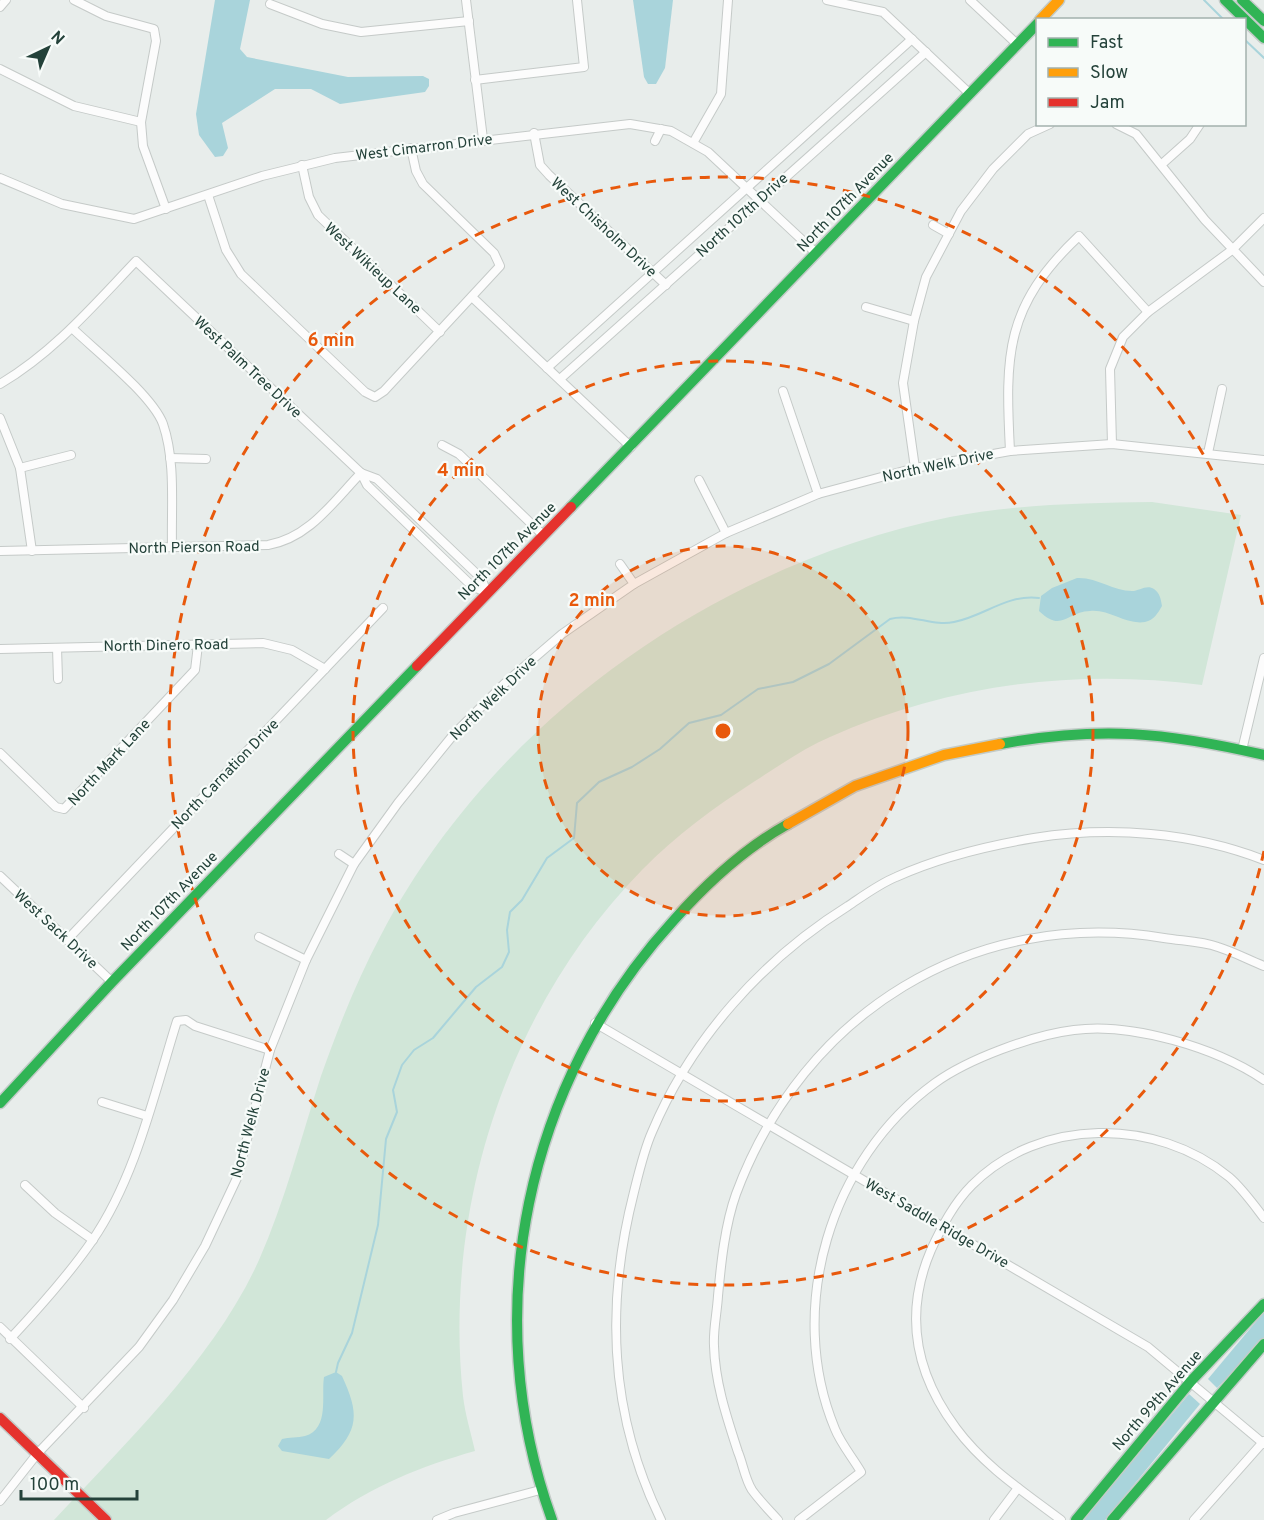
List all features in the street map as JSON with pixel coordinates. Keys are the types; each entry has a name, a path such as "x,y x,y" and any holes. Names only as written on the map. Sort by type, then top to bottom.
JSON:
{"main road":[{"name":"North 107th Avenue","path":"1042,18 1059,0"},
{"path":"1225,0 1244,18"},
{"path":"1242,0 1264,21"},
{"path":"1246,20 1263,36"},
{"name":"North 107th Avenue","path":"0,1103 112,982 487,592 631,447 1036,24"},
{"path":"552,1520 540,1491 524,1413 516,1320 519,1250 533,1177 555,1104 595,1023 624,977 667,922 714,878 755,846 801,815 886,772 934,756 999,741 1120,731 1172,735 1264,755"},
{"name":"North 99th Avenue","path":"1076,1520 1191,1381 1264,1304"},
{"path":"1112,1520 1213,1400 1264,1344"},
{"path":"0,1418 106,1520"}],"street":[{"path":"0,7 6,0"},
{"path":"74,0 106,16 154,29 156,41 141,122 143,146 166,210"},
{"path":"466,0 483,139"},
{"path":"476,80 584,67 577,0"},
{"path":"693,143 721,94 728,0"},
{"path":"827,0 883,12 969,93"},
{"path":"970,0 1017,44"},
{"path":"270,4 322,24 361,32 469,21"},
{"name":"North 107th Drive","path":"547,368 912,39"},
{"name":"North 107th Drive","path":"560,380 926,52"},
{"path":"0,69 74,106 141,122"},
{"name":"West Cimarron Drive","path":"0,178 62,204 134,219 302,165 483,139 630,124 671,131 708,152 816,253"},
{"path":"915,468 903,383 914,321 926,277 962,211 993,169 1028,134 1046,126"},
{"path":"1120,126 1136,134 1205,220 1264,282"},
{"path":"1162,164 1190,139 1199,126"},
{"path":"656,141 661,129"},
{"name":"West Chisholm Drive","path":"534,134 540,165 666,285"},
{"path":"208,195 226,250 241,274 365,392 375,397 384,391 498,269 499,259 423,184 416,171 411,148"},
{"name":"West Wikieup Lane","path":"302,165 309,197 318,215 440,332"},
{"path":"1112,444 1110,369 1123,337 1148,312 1233,250 1264,218"},
{"path":"933,225 949,234"},
{"path":"1010,451 1007,392 1012,337 1030,294 1050,263 1079,236 1148,312"},
{"name":"West Palm Tree Drive","path":"72,328 136,261 361,473 367,485 474,587 487,592"},
{"path":"472,297 631,447"},
{"path":"866,307 914,321"},
{"path":"0,384 34,362 72,328 147,399 163,424 170,458 172,547"},
{"path":"1208,453 1222,389"},
{"path":"783,392 818,494"},
{"path":"0,418 20,468 32,551"},
{"name":"North Welk Drive","path":"0,1501 38,1454 84,1408 139,1347 173,1300 205,1246 237,1178 270,1050 306,960 354,864 398,803 454,734 504,684 562,634 634,584 726,533 818,494 915,468 1010,451 1112,444 1264,460"},
{"path":"442,445 459,454 543,535"},
{"path":"20,468 71,455"},
{"path":"170,458 206,459"},
{"name":"West Palm Tree Drive","path":"361,473 377,479 481,578 487,592"},
{"name":"North Pierson Road","path":"0,551 268,545 285,542 310,527 361,473"},
{"path":"699,480 726,533"},
{"path":"620,564 634,584"},
{"name":"North Carnation Drive","path":"67,940 383,608"},
{"name":"North Dinero Road","path":"0,649 271,644 301,654 325,669"},
{"name":"North Mark Lane","path":"0,753 56,807 64,809 195,670 198,645"},
{"path":"57,648 58,679"},
{"path":"1242,750 1264,658"},
{"path":"661,1520 646,1489 627,1428 616,1357 614,1301 624,1233 652,1132 682,1075 736,1000 767,967 803,936 894,878 947,857 1005,843 1067,833 1131,832 1197,841 1264,860"},
{"path":"339,854 354,864"},
{"name":"West Sack Drive","path":"0,876 112,982"},
{"path":"778,1520 751,1488 722,1404 714,1346 721,1263 736,1195 769,1125 803,1074 846,1030 884,999 919,975 964,957 1033,936 1095,932 1142,934 1217,946 1264,966"},
{"path":"259,937 306,960"},
{"path":"10,1339 53,1292 93,1240 129,1171 177,1021 186,1020 195,1026 270,1050"},
{"name":"West Saddle Ridge Drive","path":"595,1023 1148,1347 1264,1443"},
{"path":"799,1520 861,1472 836,1430 817,1368 814,1320 824,1250 854,1174 901,1114 935,1083 997,1051 1074,1030 1115,1030 1164,1037 1202,1050 1264,1080"},
{"path":"102,1102 147,1116"},
{"path":"1061,1520 992,1468 956,1428 932,1388 916,1346 915,1309 923,1268 942,1227 973,1185 997,1166 1018,1152 1055,1138 1082,1132 1109,1132 1155,1139 1197,1156 1230,1178 1263,1214"},
{"path":"25,1185 55,1213 93,1240"},
{"path":"0,1328 84,1408"},
{"path":"1194,1520 1264,1443"},
{"path":"994,1520 1018,1488"},
{"path":"437,1520 454,1513 540,1491"}],"green space":[{"path":"1152,502 1241,515 1202,685 1154,680 1059,680 966,693 874,719 811,746 710,812 655,857 595,924 555,983 521,1047 495,1113 476,1182 464,1253 459,1324 463,1396 475,1451 398,1478 361,1497 326,1520 54,1520 167,1397 219,1330 241,1296 259,1260 277,1215 321,1076 341,1022 381,935 428,858 484,786 549,721 620,663 697,613 778,572 863,540 950,517 1000,509"}],"water":[{"path":"215,0 250,0 240,49 247,57 348,77 423,76 429,79 429,86 425,92 340,104 311,89 275,89 222,123 228,148 223,156 215,157 199,135 196,114"},
{"path":"633,0 673,0 665,68 656,84 648,84 644,77"},
{"path":"1077,578 1132,591 1151,588 1159,595 1162,606 1151,620 1145,622 1131,621 1097,611 1082,612 1059,621 1039,611 1041,596 1052,588"},
{"path":"1264,1312 1264,1339 1217,1388 1208,1379"},
{"path":"336,1372 342,1376 348,1389 354,1411 354,1421 346,1439 329,1459 282,1451 278,1446 282,1439 305,1436 318,1426 323,1411 324,1377"},
{"path":"1189,1394 1200,1404 1105,1520 1083,1520"}],"waterway":[{"path":"1204,0 1222,18"},
{"path":"1246,41 1264,58"},
{"path":"336,1372 352,1333 378,1225 386,1139 397,1112 393,1090 402,1065 414,1050 433,1038 476,987 502,967 509,952 507,930 510,912 522,900 547,858 574,838 577,803 599,782 632,767 660,749 689,723 721,715 758,689 793,682 829,664 890,619 954,622 1016,599 1039,598"}],"traffic: fast":[{"path":"1225,0 1243,18"},
{"path":"1242,0 1264,21"},
{"path":"1246,20 1264,38"},
{"path":"571,507 1036,25"},
{"path":"0,1103 112,982 417,666"},
{"path":"1000,744 1070,735 1132,734 1195,741 1264,755"},
{"path":"552,1520 530,1441 518,1361 518,1282 529,1203 550,1127 582,1053 623,984 674,920 699,893 741,855 788,824"},
{"path":"1076,1520 1191,1381 1264,1304"},
{"path":"1112,1520 1264,1344"}],"traffic: slow":[{"path":"1042,18 1059,0"},
{"path":"788,824 855,786 944,755 1000,744"}],"traffic: jam":[{"path":"417,666 571,507"},
{"path":"0,1418 106,1520"}]}
